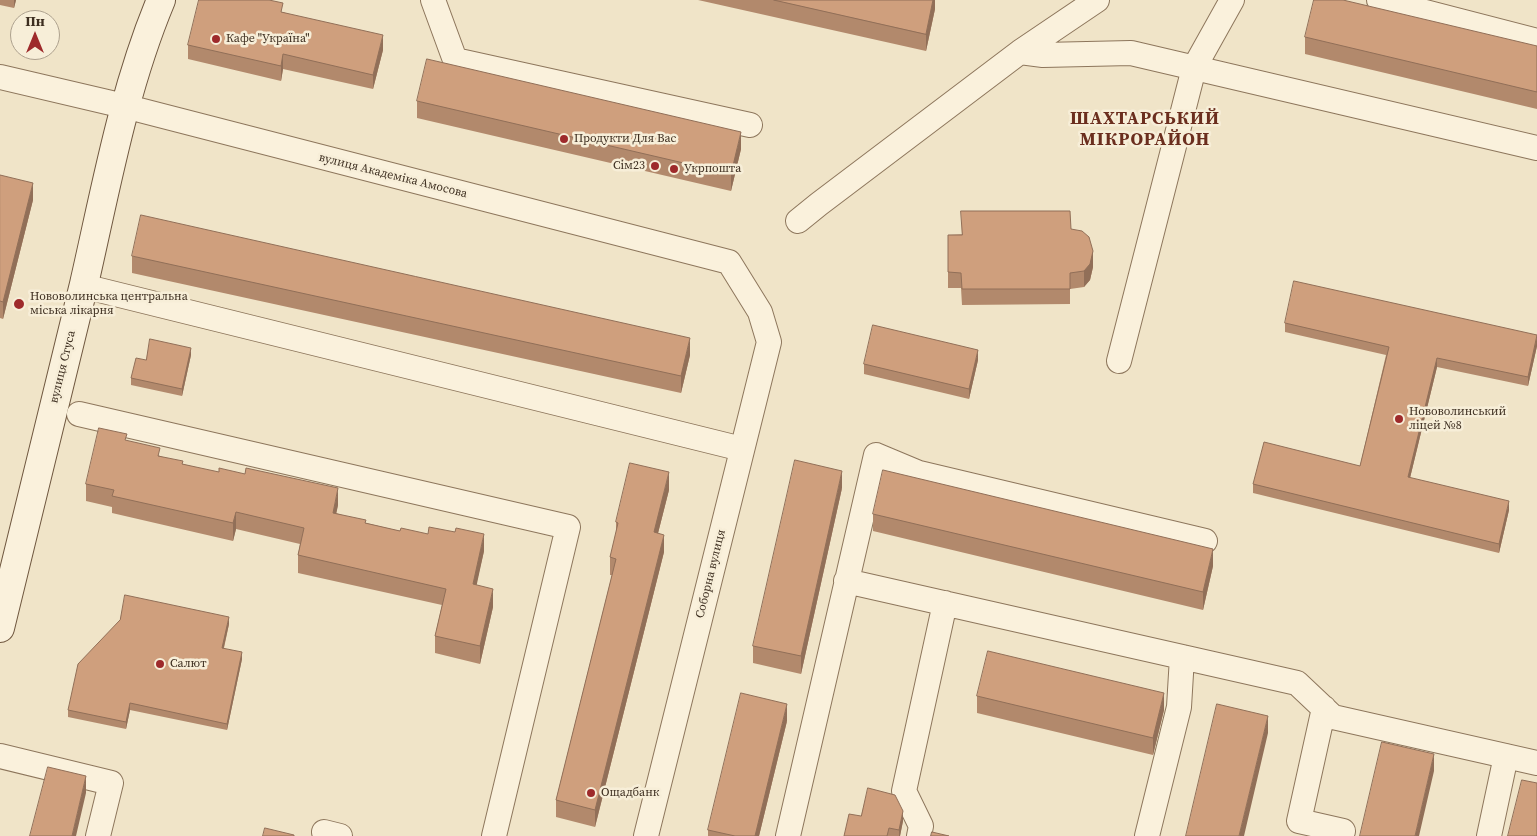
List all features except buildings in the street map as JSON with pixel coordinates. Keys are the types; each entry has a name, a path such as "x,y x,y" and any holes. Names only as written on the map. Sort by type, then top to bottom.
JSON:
{"street":[{"name":"вулиця Стуса","path":"0,628 83,286 124,106 161,0"},
{"path":"434,0 454,60 750,125"},
{"path":"798,221 1020,52 1097,0"},
{"path":"1119,361 1194,68 1232,0"},
{"path":"1379,0 1537,40"},
{"path":"1020,52 1043,54 1131,53 1537,148"},
{"name":"вулиця Академіка Амосова","path":"0,77 124,106 729,262 760,312"},
{"path":"83,286 742,449"},
{"name":"Соборна вулиця","path":"646,836 769,342 760,312"},
{"path":"79,414 568,527 500,835"},
{"path":"788,836 876,455 918,473 1205,541"},
{"path":"846,581 1297,683 1334,717 1537,763"},
{"path":"919,836 921,826 904,791 945,603"},
{"path":"1147,836 1178,708 1182,657"},
{"path":"1324,708 1299,821 1343,831 1342,836"},
{"path":"0,756 111,783 98,836"},
{"path":"1489,836 1506,756"}],"place":[{"name":"Кафе \"Україна\"","path":"216,39"},
{"name":"Продукти Для Вас","path":"564,139"},
{"name":"Сім23","path":"655,166"},
{"name":"Укрпошта","path":"674,169"},
{"name":"Нововолинська центральна міська лікарня","path":"19,304"},
{"name":"Нововолинський ліцей №8","path":"1399,419"},
{"name":"Салют","path":"160,664"},
{"name":"Ощадбанк","path":"591,793"}],"district":[{"name":"ШАХТАРСЬКИЙ МІКРОРАЙОН","path":"1145,129"}]}
